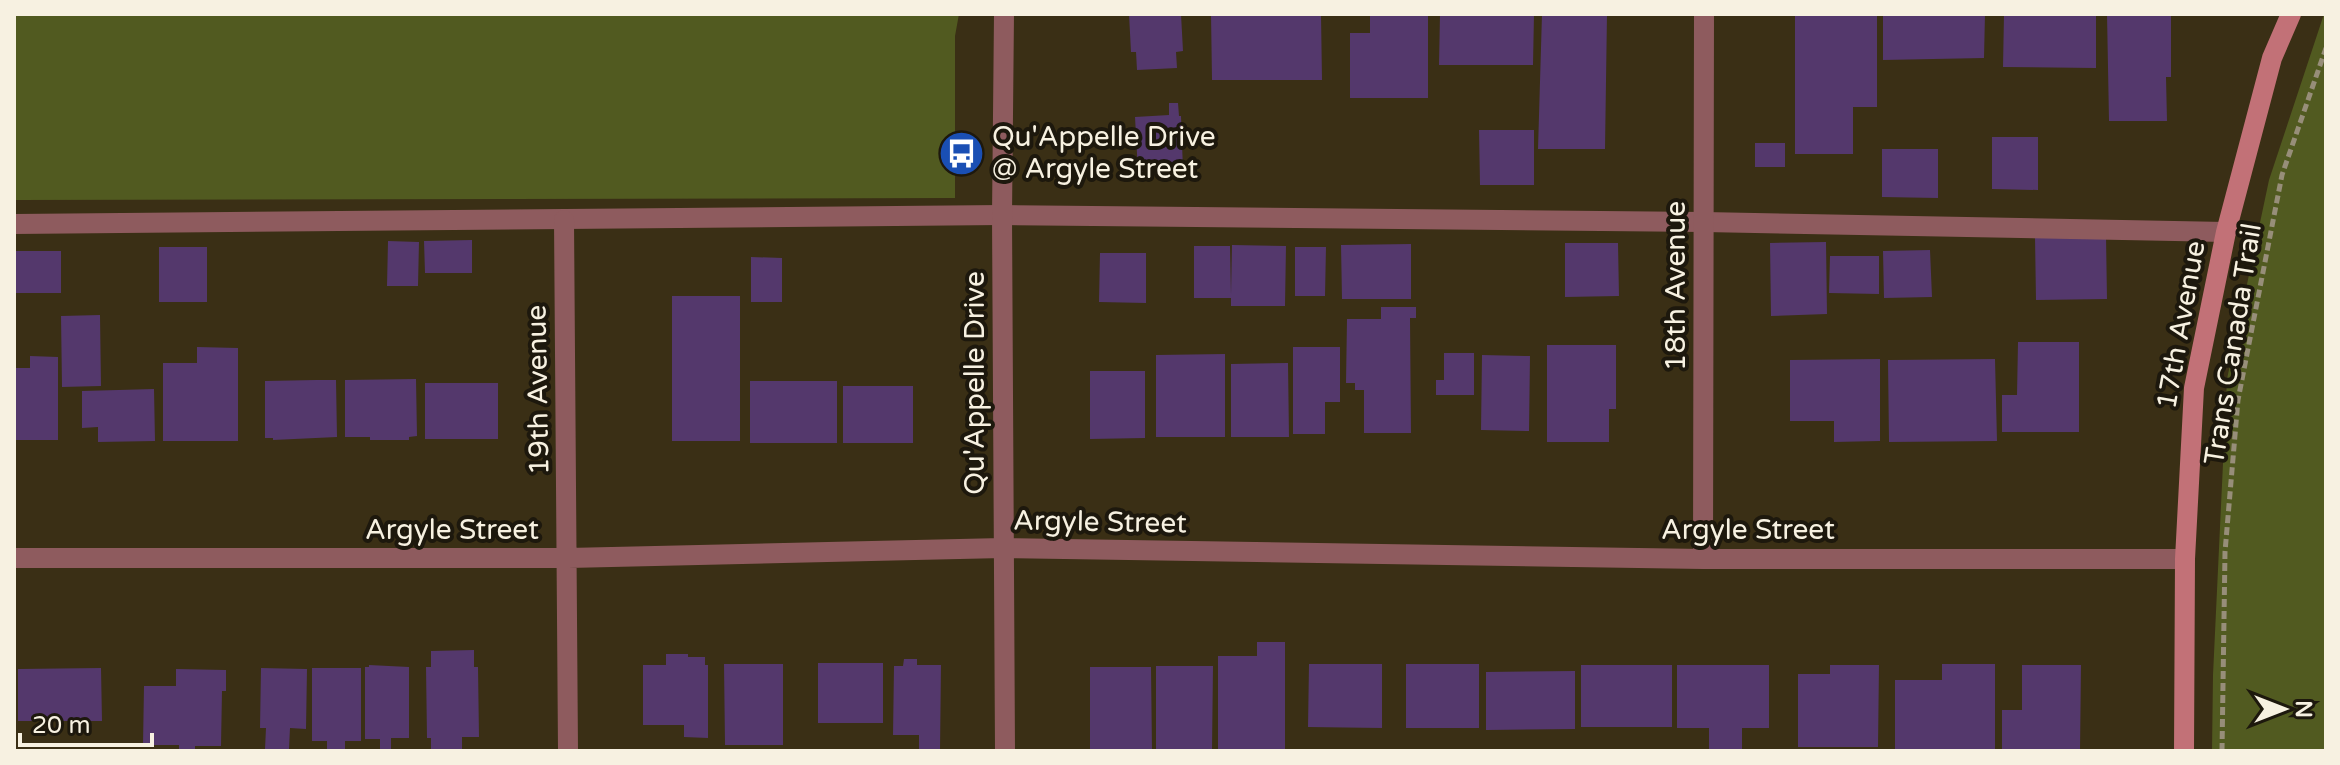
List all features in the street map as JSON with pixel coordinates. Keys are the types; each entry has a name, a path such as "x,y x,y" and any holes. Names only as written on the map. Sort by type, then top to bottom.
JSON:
{"street":[{"name":"Qu'Appelle Drive","path":"1004,14 1005,751"},
{"name":"18th Avenue","path":"1703,559 1704,14"},
{"name":"17th Avenue","path":"2184,751 2185,559 2194,388 2226,232 2272,58 2291,14"},
{"path":"14,224 1002,215 1704,222 2226,232"},
{"name":"19th Avenue","path":"564,220 568,751"},
{"name":"Argyle Street","path":"14,558 568,558 1003,548 1703,559 2185,559"}],"path":[{"name":"Trans Canada Trail","path":"2222,751 2225,552 2238,400 2282,175 2326,48"}],"green space":[{"path":"14,14 959,14 955,36 955,198 14,200"},
{"path":"2324,14 2326,751 2212,751 2227,379 2269,180"}],"building":[{"path":"1129,14 1181,14 1183,51 1176,52 1177,68 1137,70 1136,52 1131,52"},
{"path":"1211,14 1321,14 1322,80 1212,80"},
{"path":"1370,14 1428,14 1428,98 1350,98 1350,33 1370,33"},
{"path":"1440,14 1534,14 1533,65 1439,65"},
{"path":"1542,14 1607,14 1605,149 1538,149"},
{"path":"1795,14 1877,14 1877,107 1853,107 1853,154 1795,154"},
{"path":"1883,14 1985,14 1984,58 1883,60"},
{"path":"2004,14 2096,14 2096,68 2003,67"},
{"path":"2107,14 2171,14 2171,77 2166,77 2167,121 2109,121"},
{"path":"1169,103 1178,103 1181,116 1183,170 1138,172 1135,117 1169,115"},
{"path":"1479,130 1534,130 1534,185 1480,185"},
{"path":"1992,137 2038,137 2038,190 1992,189"},
{"path":"1755,143 1785,143 1785,167 1755,167"},
{"path":"1882,149 1938,149 1938,198 1882,197"},
{"path":"2106,236 2107,299 2036,300 2035,237"},
{"path":"472,240 472,273 425,273 424,241"},
{"path":"388,241 419,242 418,286 387,286"},
{"path":"1826,242 1827,314 1771,316 1770,243"},
{"path":"1565,243 1618,243 1619,296 1565,297"},
{"path":"1411,244 1411,299 1342,299 1341,245"},
{"path":"1232,245 1286,246 1285,306 1231,306 1231,298 1194,298 1194,246 1230,246 1231,294"},
{"path":"159,247 207,247 207,302 159,302"},
{"path":"1295,247 1326,247 1325,296 1295,296"},
{"path":"1930,250 1932,297 1884,298 1883,251"},
{"path":"14,251 61,251 61,293 14,293"},
{"path":"1100,253 1146,253 1146,303 1099,302"},
{"path":"1830,256 1879,256 1879,294 1829,293"},
{"path":"751,257 782,258 782,302 751,302"},
{"path":"672,296 740,296 740,441 672,441"},
{"path":"1381,307 1416,307 1416,318 1410,318 1411,433 1364,433 1364,390 1355,390 1355,383 1346,383 1347,319 1381,319"},
{"path":"100,315 101,386 62,387 61,316"},
{"path":"2018,342 2079,342 2079,432 2002,432 2002,395 2017,395"},
{"path":"1547,345 1616,345 1616,409 1609,409 1609,442 1547,442"},
{"path":"197,347 238,348 238,441 163,441 163,363 197,363"},
{"path":"1293,347 1340,347 1340,402 1325,402 1325,434 1293,434"},
{"path":"1444,353 1474,353 1474,395 1436,395 1436,380 1444,380"},
{"path":"1225,354 1225,437 1156,437 1156,355"},
{"path":"1482,355 1530,356 1529,431 1481,430"},
{"path":"30,356 58,357 58,440 14,440 14,368 30,368"},
{"path":"1880,359 1880,441 1834,442 1834,421 1790,421 1790,360"},
{"path":"1995,359 1997,441 1889,442 1888,360"},
{"path":"1288,363 1289,437 1231,437 1231,364"},
{"path":"1090,371 1145,371 1145,438 1090,439"},
{"path":"416,379 417,436 409,437 409,440 345,437 345,380"},
{"path":"336,380 337,437 265,438 265,381"},
{"path":"750,381 837,381 837,443 750,443"},
{"path":"425,383 498,383 498,439 425,439"},
{"path":"843,386 913,386 913,443 843,443"},
{"path":"154,389 155,441 98,442 98,427 82,428 82,391"},
{"path":"1257,642 1285,642 1285,751 1218,751 1218,656 1257,656"},
{"path":"474,650 474,667 478,667 479,737 462,737 462,751 431,751 431,738 427,738 426,667 431,667 431,651"},
{"path":"666,654 705,657 705,665 708,665 708,738 684,737 684,725 643,725 643,665 666,665"},
{"path":"904,659 917,659 917,665 941,665 940,751 919,751 919,735 893,735 894,666 903,666"},
{"path":"818,663 883,663 883,723 818,723"},
{"path":"724,664 783,664 783,745 725,745"},
{"path":"1309,664 1382,664 1382,728 1308,727"},
{"path":"1406,664 1479,664 1479,728 1406,728"},
{"path":"1942,664 1995,664 1995,751 1895,751 1895,680 1942,680"},
{"path":"1581,665 1672,665 1672,727 1581,727"},
{"path":"1677,665 1769,665 1769,728 1742,728 1742,751 1709,751 1709,728 1677,728"},
{"path":"1830,665 1879,665 1878,747 1798,747 1798,674 1830,674"},
{"path":"2022,665 2081,665 2080,751 2002,751 2002,710 2022,710"},
{"path":"1156,666 1213,666 1212,751 1156,751"},
{"path":"365,667 409,667 409,738 391,738 391,750 380,750 380,739 365,739"},
{"path":"1090,667 1151,667 1152,751 1090,751"},
{"path":"101,668 102,721 18,721 18,669"},
{"path":"261,668 307,669 306,729 290,728 289,749 265,749 266,728 260,728"},
{"path":"312,668 361,668 361,741 345,741 345,751 327,751 327,741 312,741"},
{"path":"176,669 226,670 226,691 222,691 221,746 195,746 195,751 179,751 179,745 143,745 144,686 176,686"},
{"path":"1575,671 1575,729 1486,730 1486,672"}],"place":[{"name":"Qu'Appelle Drive @ Argyle Street","path":"961,153"}]}
